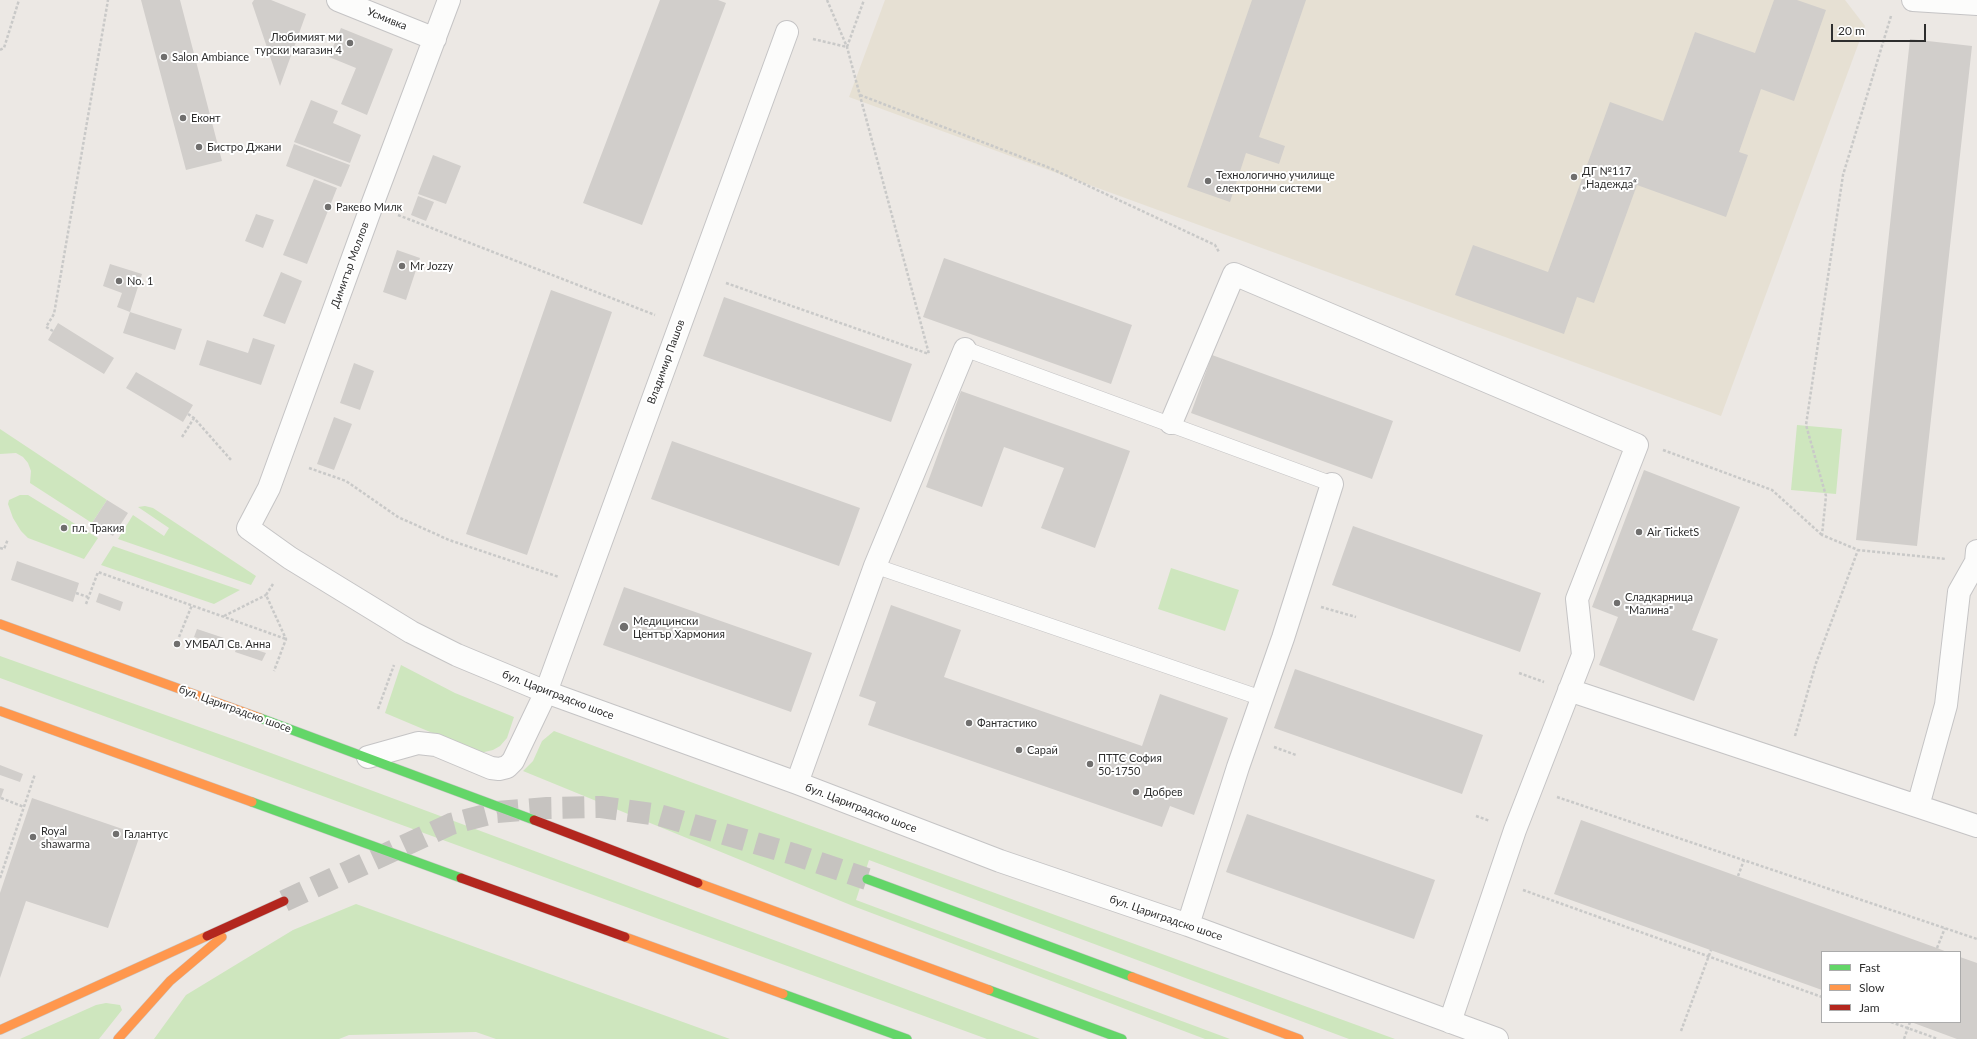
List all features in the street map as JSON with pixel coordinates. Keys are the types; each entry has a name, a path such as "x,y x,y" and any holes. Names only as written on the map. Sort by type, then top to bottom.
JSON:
{"highway":[{"name":"бул. Цариградско шосе","path":"0,624 368,757 704,885 1122,1039"},
{"path":"0,711 907,1039"},
{"path":"867,879 1299,1039"},
{"path":"0,1030 284,901"},
{"path":"118,1039 170,981 243,919"}],"street":[{"name":"Усмивка","path":"338,0 435,38"},
{"name":"Димитър Моллов","path":"248,528 269,488 372,205 449,0"},
{"path":"1913,0 1977,4"},
{"name":"Владимир Пашов","path":"368,757 418,743 436,745 491,768 499,769 508,766 513,761 546,692 787,32"},
{"path":"1171,424 1234,274 1637,445 1577,599 1583,655 1515,830 1450,1022"},
{"path":"797,783 875,566 962,357"},
{"path":"1188,925 1261,698 1283,638 1332,484"},
{"name":"бул. Цариградско шосе","path":"248,528 316,574 411,632 458,655 546,692 797,783 1000,861 1188,925 1497,1039"},
{"path":"1918,806 1946,705 1959,592 1976,557"},
{"path":"1569,690 1977,826"}],"lane":[{"path":"962,357 1171,424 1332,484"},
{"path":"875,566 1261,698"}],"path":[{"path":"0,50 4,48 19,0"},
{"path":"53,331 46,327 54,314 108,0"},
{"path":"827,0 847,47 929,354"},
{"path":"847,47 864,0"},
{"path":"1822,535 1826,496 1806,425 1843,175 1892,14"},
{"path":"787,32 847,47"},
{"path":"860,95 1050,168 1215,245 1234,274"},
{"path":"372,205 680,324"},
{"path":"699,273 929,354 962,357"},
{"path":"188,414 194,418 232,461"},
{"path":"182,437 194,418"},
{"path":"1637,445 1660,449 1772,490 1822,535 1858,550 1976,557"},
{"path":"310,468 346,481 398,517 449,540 584,585"},
{"path":"0,548 4,549 8,539"},
{"path":"1788,762 1816,663 1858,550"},
{"path":"86,604 98,572 286,638"},
{"path":"224,616 266,595 273,584"},
{"path":"76,593 88,597"},
{"path":"266,595 286,638 274,671"},
{"path":"179,637 192,605"},
{"path":"1342,613 1356,617"},
{"path":"378,709 394,664"},
{"path":"1286,751 1296,755"},
{"path":"0,878 34,774"},
{"path":"1532,788 1977,939"},
{"path":"1,798 24,807"},
{"path":"1738,876 1744,860"},
{"path":"1498,881 1821,997"},
{"path":"1937,948 1945,928"},
{"path":"1681,1031 1711,950"},
{"path":"1894,1023 1938,1039"},
{"path":"1904,1039 1910,1023"}],"shaded area":[{"name":"ДГ №117 „Надежда“","path":"885,0 1845,0 1865,26 1721,416 849,97"}],"green space":[{"path":"1797,425 1842,429 1836,494 1791,490"},
{"path":"0,429 107,500 92,523 30,483 31,471 28,463 23,457 16,453 0,454"},
{"path":"20,495 28,495 98,538 84,559 28,538 21,531 13,518 8,504 9,500"},
{"path":"145,506 153,508 256,576 251,585 118,539 133,515 164,536 169,528 138,507"},
{"path":"113,546 240,590 214,604 101,565"},
{"path":"1171,568 1239,590 1225,631 1158,609"},
{"path":"0,656 244,743 1040,1039 987,1039 0,678"},
{"path":"401,665 455,693 514,717 507,738 500,746 493,750 480,753 385,713"},
{"path":"554,731 1395,1039 1349,1039 869,860 856,900 1230,1039 1205,1039 853,906 523,771 533,761 542,741"},
{"path":"356,904 730,1039 496,1039 476,1032 349,1035 339,1039 154,1039 186,995 293,930"},
{"path":"106,1003 120,1005 122,1010 99,1039 20,1039 96,1005"}],"building":[{"path":"141,0 180,0 222,161 186,170"},
{"path":"254,0 271,0 306,14 280,86 252,3"},
{"path":"660,0 718,0 726,3 642,225 583,203"},
{"path":"1252,0 1306,0 1259,137 1285,146 1279,164 1246,153 1230,202 1187,187"},
{"path":"1774,0 1797,0 1826,10 1794,101 1761,89 1739,152 1748,155 1726,217 1637,185 1594,303 1577,297 1564,334 1455,295 1473,245 1548,272 1610,102 1663,121 1695,32 1755,53"},
{"path":"341,28 393,49 367,115 341,104 356,68 329,57"},
{"path":"1910,39 1972,46 1917,546 1856,540"},
{"path":"311,100 338,111 333,123 361,135 350,163 294,142"},
{"path":"294,144 350,165 341,187 286,166"},
{"path":"433,155 461,166 446,204 418,194"},
{"path":"314,179 337,188 307,264 283,255"},
{"path":"418,196 434,202 426,221 411,215"},
{"path":"256,214 274,220 263,248 245,241"},
{"path":"397,250 420,258 406,300 383,292"},
{"path":"944,258 1132,325 1111,384 923,317"},
{"path":"110,264 142,274 130,312 117,307 122,293 103,286"},
{"path":"281,272 302,281 285,324 263,316"},
{"path":"551,290 612,312 527,555 466,534"},
{"path":"724,297 912,364 891,422 703,356"},
{"path":"130,312 182,329 175,350 123,333"},
{"path":"58,323 114,358 104,374 48,340"},
{"path":"253,338 275,345 261,385 199,365 207,340 248,353"},
{"path":"1212,355 1393,421 1372,479 1191,413"},
{"path":"354,363 374,371 360,410 340,403"},
{"path":"136,372 193,405 183,422 126,388"},
{"path":"961,391 1130,451 1095,548 1041,528 1064,468 1004,447 982,507 926,487"},
{"path":"334,417 352,424 334,470 317,464"},
{"path":"672,441 860,508 839,566 651,499"},
{"path":"1644,470 1740,507 1692,630 1718,639 1694,701 1599,665 1618,617 1592,607"},
{"path":"107,500 128,513 113,536 92,523"},
{"path":"1353,526 1541,593 1520,652 1332,585"},
{"path":"17,561 79,583 73,602 11,580"},
{"path":"624,587 812,653 791,712 603,645"},
{"path":"99,593 123,602 120,611 96,602"},
{"path":"891,605 961,630 944,677 1142,746 1160,694 1228,718 1194,815 1170,806 1162,827 868,725 876,702 859,696"},
{"path":"197,629 224,638 221,647 194,637"},
{"path":"238,644 266,653 262,661 235,652"},
{"path":"1295,669 1483,735 1462,794 1274,728"},
{"path":"0,765 23,774 20,782 0,775"},
{"path":"0,788 4,789 0,800"},
{"path":"32,798 140,835 108,928 26,901 0,978 0,893"},
{"path":"1247,814 1435,880 1414,939 1226,872"},
{"path":"1581,820 1944,951 1821,951 1821,990 1554,894"},
{"path":"1961,957 1977,963 1977,1039 1957,1039 1914,1023 1961,1023"}],"tunnel":[{"path":"284,901 451,824 497,812 547,808 601,807 659,815 793,854 867,879"}],"traffic: fast":[{"path":"260,718 534,820"},
{"path":"252,802 461,878"},
{"path":"867,879 1132,977"},
{"path":"989,990 1122,1039"},
{"path":"783,994 907,1039"}],"traffic: slow":[{"path":"0,624 260,718"},
{"path":"0,711 252,802"},
{"path":"698,883 989,990"},
{"path":"0,1030 207,936"},
{"path":"118,1039 170,981 222,937"},
{"path":"625,937 783,994"},
{"path":"1132,977 1299,1039"}],"traffic: jam":[{"path":"534,820 698,883"},
{"path":"461,878 625,937"},
{"path":"207,936 284,901"}],"place":[{"name":"Любимият ми турски магазин 4","path":"350,43"},
{"name":"Salon Ambiance","path":"164,57"},
{"name":"Еконт","path":"183,118"},
{"name":"Бистро Джани","path":"199,147"},
{"name":"ДГ №117 „Надежда“","path":"1574,177"},
{"name":"Технологично училище електронни системи","path":"1208,181"},
{"name":"Ракево Милк","path":"328,207"},
{"name":"Mr Jozzy","path":"402,266"},
{"name":"No. 1","path":"119,281"},
{"name":"пл. Тракия","path":"64,528"},
{"name":"Air TicketS","path":"1639,532"},
{"name":"Сладкарница \"Малина\"","path":"1617,603"},
{"name":"Медицински Център Хармония","path":"624,627"},
{"name":"УМБАЛ Св. Анна","path":"177,644"},
{"name":"Фантастико","path":"969,723"},
{"name":"Сарай","path":"1019,750"},
{"name":"ПТТС София 50-1750","path":"1090,764"},
{"name":"Добрев","path":"1136,792"},
{"name":"Галантус","path":"116,834"},
{"name":"Royal shawarma","path":"33,837"}]}
